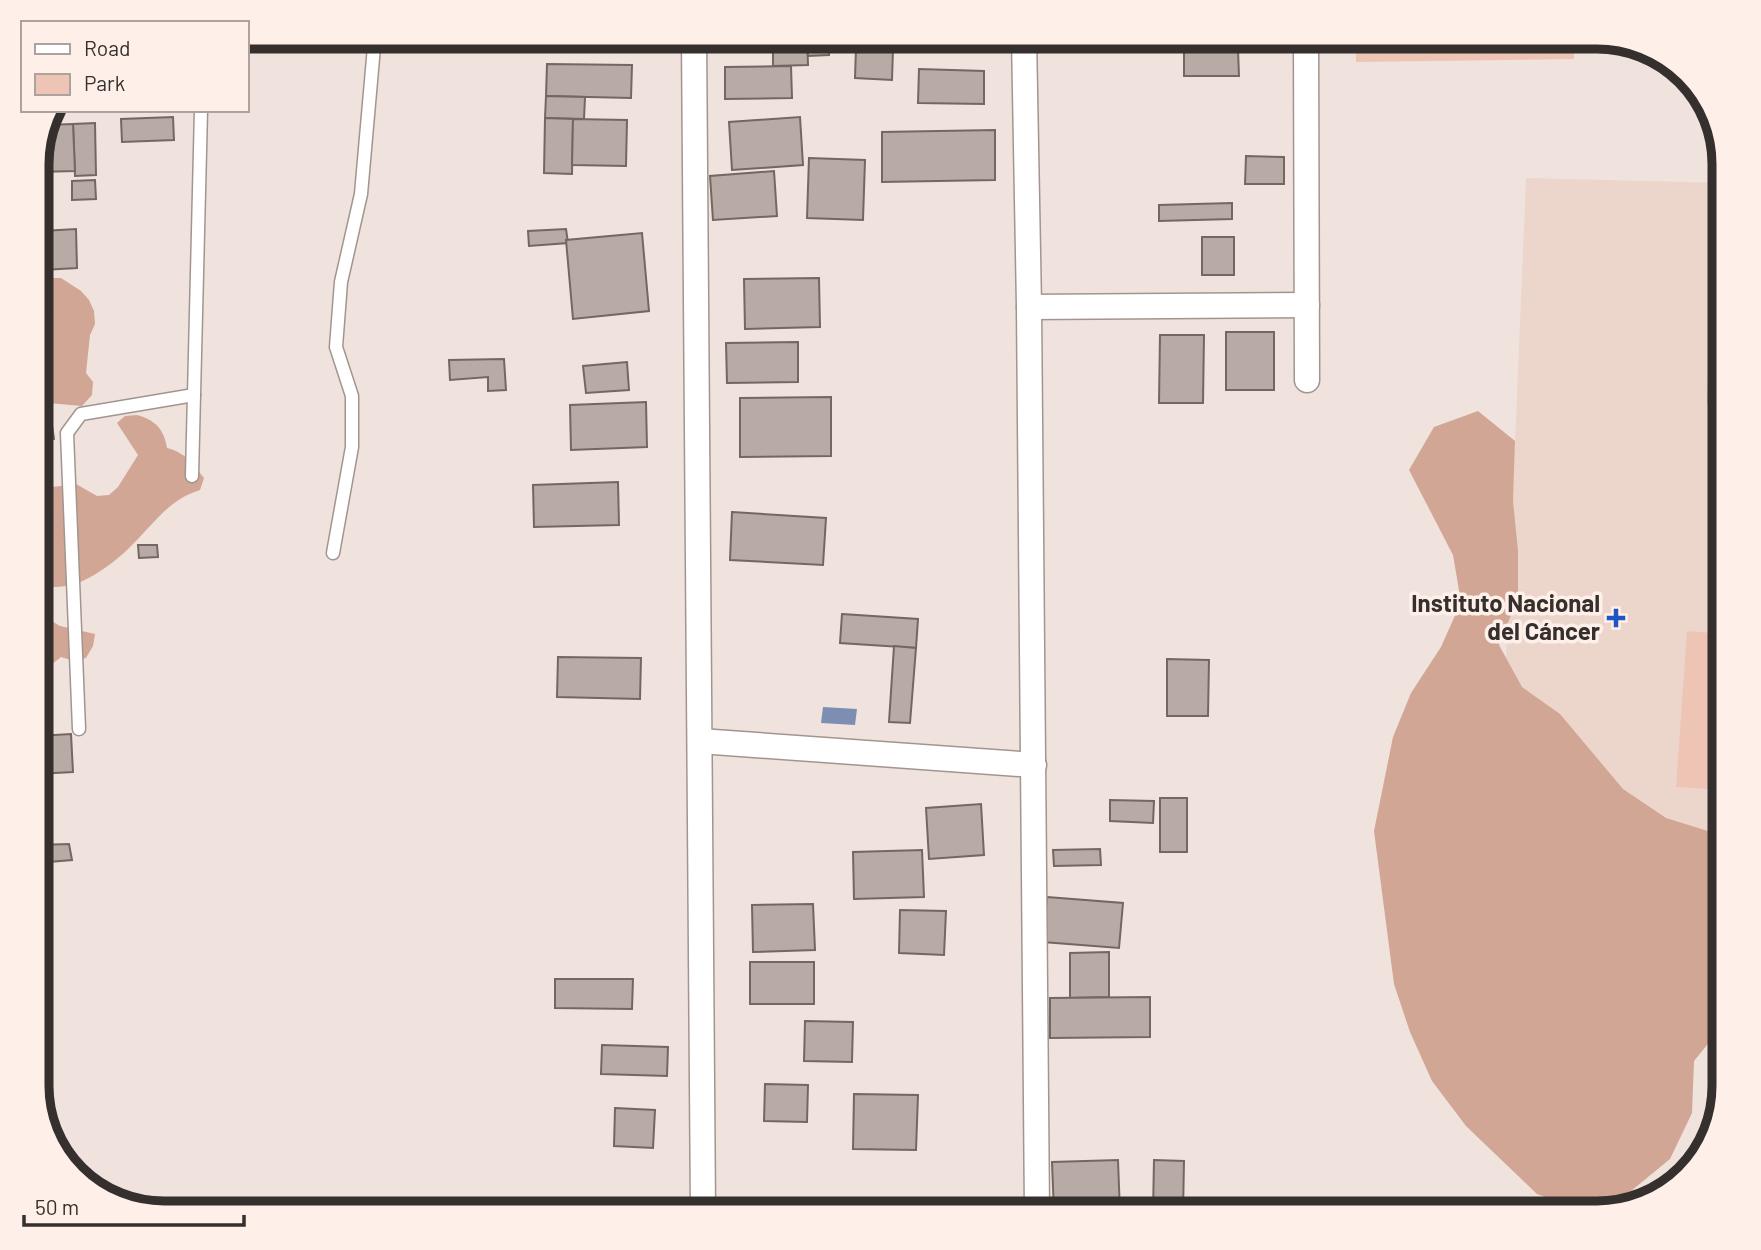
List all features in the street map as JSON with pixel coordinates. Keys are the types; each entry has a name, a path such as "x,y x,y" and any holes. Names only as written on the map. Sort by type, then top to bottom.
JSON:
{"street":[{"path":"694,49 704,1201"},
{"path":"1024,49 1030,307 1037,1201"},
{"path":"1306,49 1307,380"},
{"path":"1030,307 1307,304"},
{"path":"700,741 1034,765"}],"lane":[{"path":"332,553 352,447 352,396 336,347 341,282 361,194 374,49"},
{"path":"192,476 201,112"},
{"path":"79,729 67,433 81,414 194,395"}],"shaded area":[{"name":"Instituto Nacional del Cáncer","path":"1526,178 1712,183 1712,874 1502,756"},
{"path":"49,278 61,278 81,291 94,311 95,324 90,335 86,373 93,382 92,395 82,406 49,403"},
{"path":"1478,411 1515,441 1513,501 1518,551 1518,598 1499,645 1522,687 1560,714 1623,789 1666,818 1712,832 1712,1039 1694,1061 1692,1113 1670,1159 1631,1191 1608,1200 1557,1201 1537,1194 1466,1126 1432,1081 1410,1032 1394,984 1374,831 1393,737 1411,693 1441,647 1461,602 1453,555 1409,470 1434,427"},
{"path":"137,415 154,423 164,436 167,448 184,456 204,478 200,490 171,506 127,550 98,572 70,585 49,587 49,487 76,484 97,496 109,495 118,487 138,455 117,423 125,416"},
{"path":"49,618 60,626 95,634 93,646 86,658 74,661 61,657 49,669"}],"green space":[{"path":"1356,49 1574,49 1574,59 1356,62"},
{"path":"1687,631 1712,633 1712,789 1676,787"}],"water":[{"path":"823,707 857,709 855,725 821,723"}],"building":[{"path":"773,49 807,49 808,65 773,66"},
{"path":"808,49 829,49 829,55 808,56"},
{"path":"856,49 893,49 892,80 855,78"},
{"path":"1184,50 1238,50 1239,76 1184,76"},
{"path":"547,64 632,65 631,98 546,96"},
{"path":"791,66 792,98 725,99 725,67"},
{"path":"919,69 984,71 984,104 918,103"},
{"path":"546,96 585,97 584,119 545,118"},
{"path":"173,117 174,140 122,142 121,119"},
{"path":"800,117 803,165 732,170 729,122"},
{"path":"545,118 573,119 572,174 544,173"},
{"path":"573,119 627,120 626,166 572,165"},
{"path":"95,123 96,175 75,176 73,124"},
{"path":"73,124 75,171 49,172 49,157 57,125"},
{"path":"995,130 995,180 882,182 882,132"},
{"path":"1246,156 1284,157 1284,184 1245,184"},
{"path":"809,158 865,160 863,220 807,218"},
{"path":"774,171 777,216 713,220 710,176"},
{"path":"95,180 96,199 72,200 72,181"},
{"path":"1232,203 1232,219 1159,221 1159,205"},
{"path":"76,229 77,268 49,270 49,231"},
{"path":"566,229 568,243 529,246 528,231"},
{"path":"642,233 649,311 573,319 566,240"},
{"path":"1202,237 1234,237 1234,275 1202,275"},
{"path":"819,278 820,327 745,329 744,279"},
{"path":"1226,332 1274,332 1274,390 1226,390"},
{"path":"1160,335 1204,335 1203,403 1159,403"},
{"path":"798,342 798,382 727,383 726,343"},
{"path":"504,359 506,390 488,391 488,377 450,380 449,360"},
{"path":"627,362 629,390 586,393 583,366"},
{"path":"831,397 831,456 740,457 740,398"},
{"path":"646,402 647,447 571,450 570,405"},
{"path":"51,419 54,439 49,440"},
{"path":"618,482 619,525 534,527 533,485"},
{"path":"732,512 826,518 823,565 730,560"},
{"path":"138,545 157,545 158,557 139,558"},
{"path":"842,614 918,619 916,648 840,643"},
{"path":"894,646 916,648 910,723 889,722"},
{"path":"558,657 641,658 640,699 557,697"},
{"path":"1167,659 1209,660 1208,716 1167,716"},
{"path":"71,734 73,772 49,773 49,735"},
{"path":"1160,798 1187,798 1187,852 1160,852"},
{"path":"1110,800 1154,801 1153,823 1110,821"},
{"path":"981,804 984,855 929,859 926,808"},
{"path":"69,844 72,860 49,862 49,845"},
{"path":"1100,849 1101,865 1054,866 1053,850"},
{"path":"922,850 924,897 854,899 853,852"},
{"path":"1047,897 1123,903 1119,948 1043,942"},
{"path":"813,904 815,950 753,952 752,905"},
{"path":"900,910 946,911 944,955 899,953"},
{"path":"1109,952 1109,997 1070,998 1070,953"},
{"path":"750,962 814,962 814,1004 750,1004"},
{"path":"555,979 633,979 632,1009 555,1008"},
{"path":"1150,997 1150,1037 1050,1038 1050,998"},
{"path":"805,1021 853,1022 852,1062 804,1061"},
{"path":"602,1045 668,1047 667,1076 601,1074"},
{"path":"765,1084 808,1085 807,1122 764,1121"},
{"path":"854,1094 918,1095 916,1150 853,1149"},
{"path":"615,1108 655,1110 653,1148 614,1146"},
{"path":"1118,1160 1120,1201 1054,1201 1052,1162"},
{"path":"1154,1160 1184,1161 1183,1201 1153,1201"}],"place":[{"name":"Instituto Nacional del Cáncer","path":"1616,618"}]}
